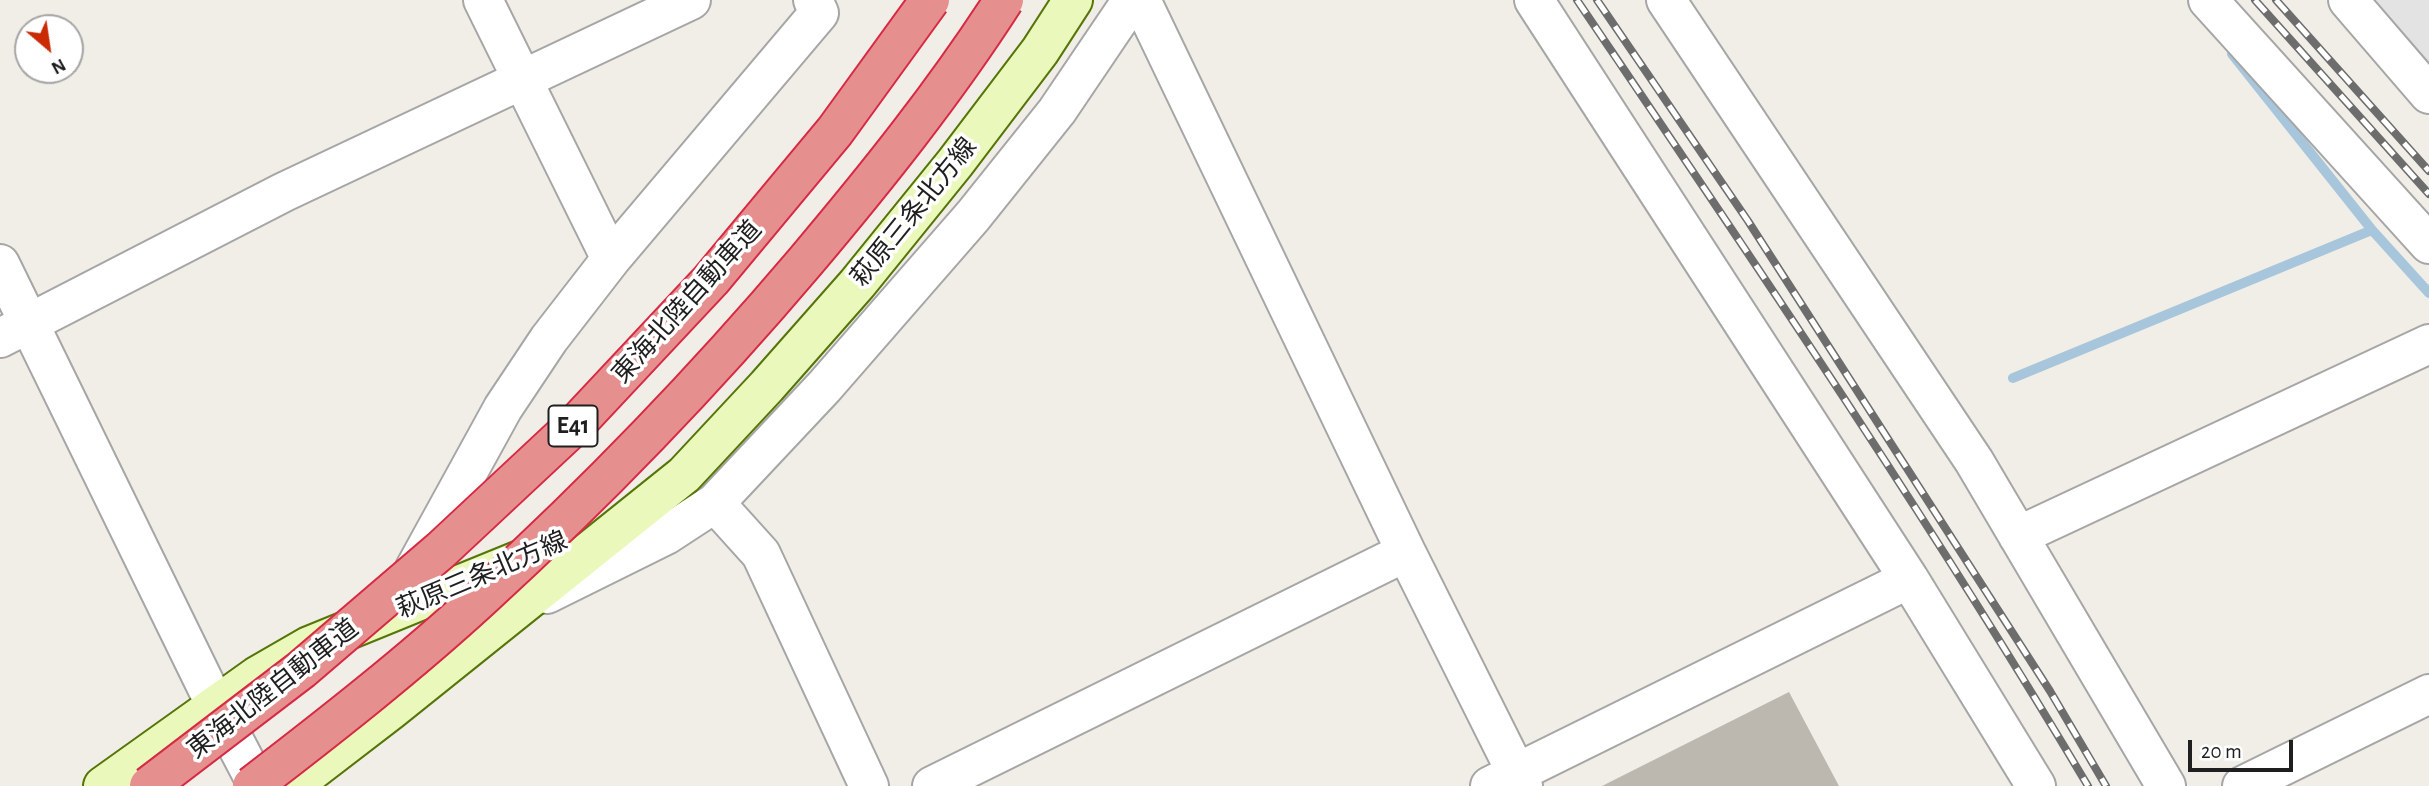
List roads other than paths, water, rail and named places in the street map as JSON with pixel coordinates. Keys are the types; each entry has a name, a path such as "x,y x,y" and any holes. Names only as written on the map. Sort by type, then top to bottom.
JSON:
{"highway":[{"name":"東海北陸自動車道","path":"149,786 301,670 441,550 578,422 711,280 835,131 930,0"},
{"name":"E41","path":"252,786 337,721 480,599 621,465 750,327 883,171 1004,0"}],"main road":[{"name":"萩原三条北方線","path":"292,786 684,475 857,284 972,141 1040,51 1073,0"},
{"name":"萩原三条北方線","path":"103,786 215,704 309,646 589,530 684,475"}],"street":[{"path":"483,0 611,259"},
{"path":"15,330 284,192 691,0"},
{"path":"388,614 503,408 549,339 611,259 819,13 813,0"},
{"path":"521,606 666,535 715,503 824,387 973,216 1057,111 1132,0"},
{"path":"1141,0 1406,552 1510,782 1909,579"},
{"path":"1535,0 1909,579 2036,786"},
{"path":"1666,0 1974,461 2166,786"},
{"path":"2208,0 2429,244"},
{"path":"2348,0 2429,94"},
{"path":"0,264 15,330 258,786"},
{"path":"2018,536 2429,344"},
{"path":"715,503 761,554 869,786"},
{"path":"932,786 1406,552"},
{"path":"2242,786 2429,694"}],"waterway":[{"path":"2013,378 2372,230 2232,54"},
{"path":"2372,230 2429,293"}],"railway":[{"path":"1577,0 1902,487 2088,786"},
{"path":"1597,0 1748,221 2050,691 2106,786"},
{"path":"2255,0 2429,194"},
{"path":"2276,0 2429,171"}]}
